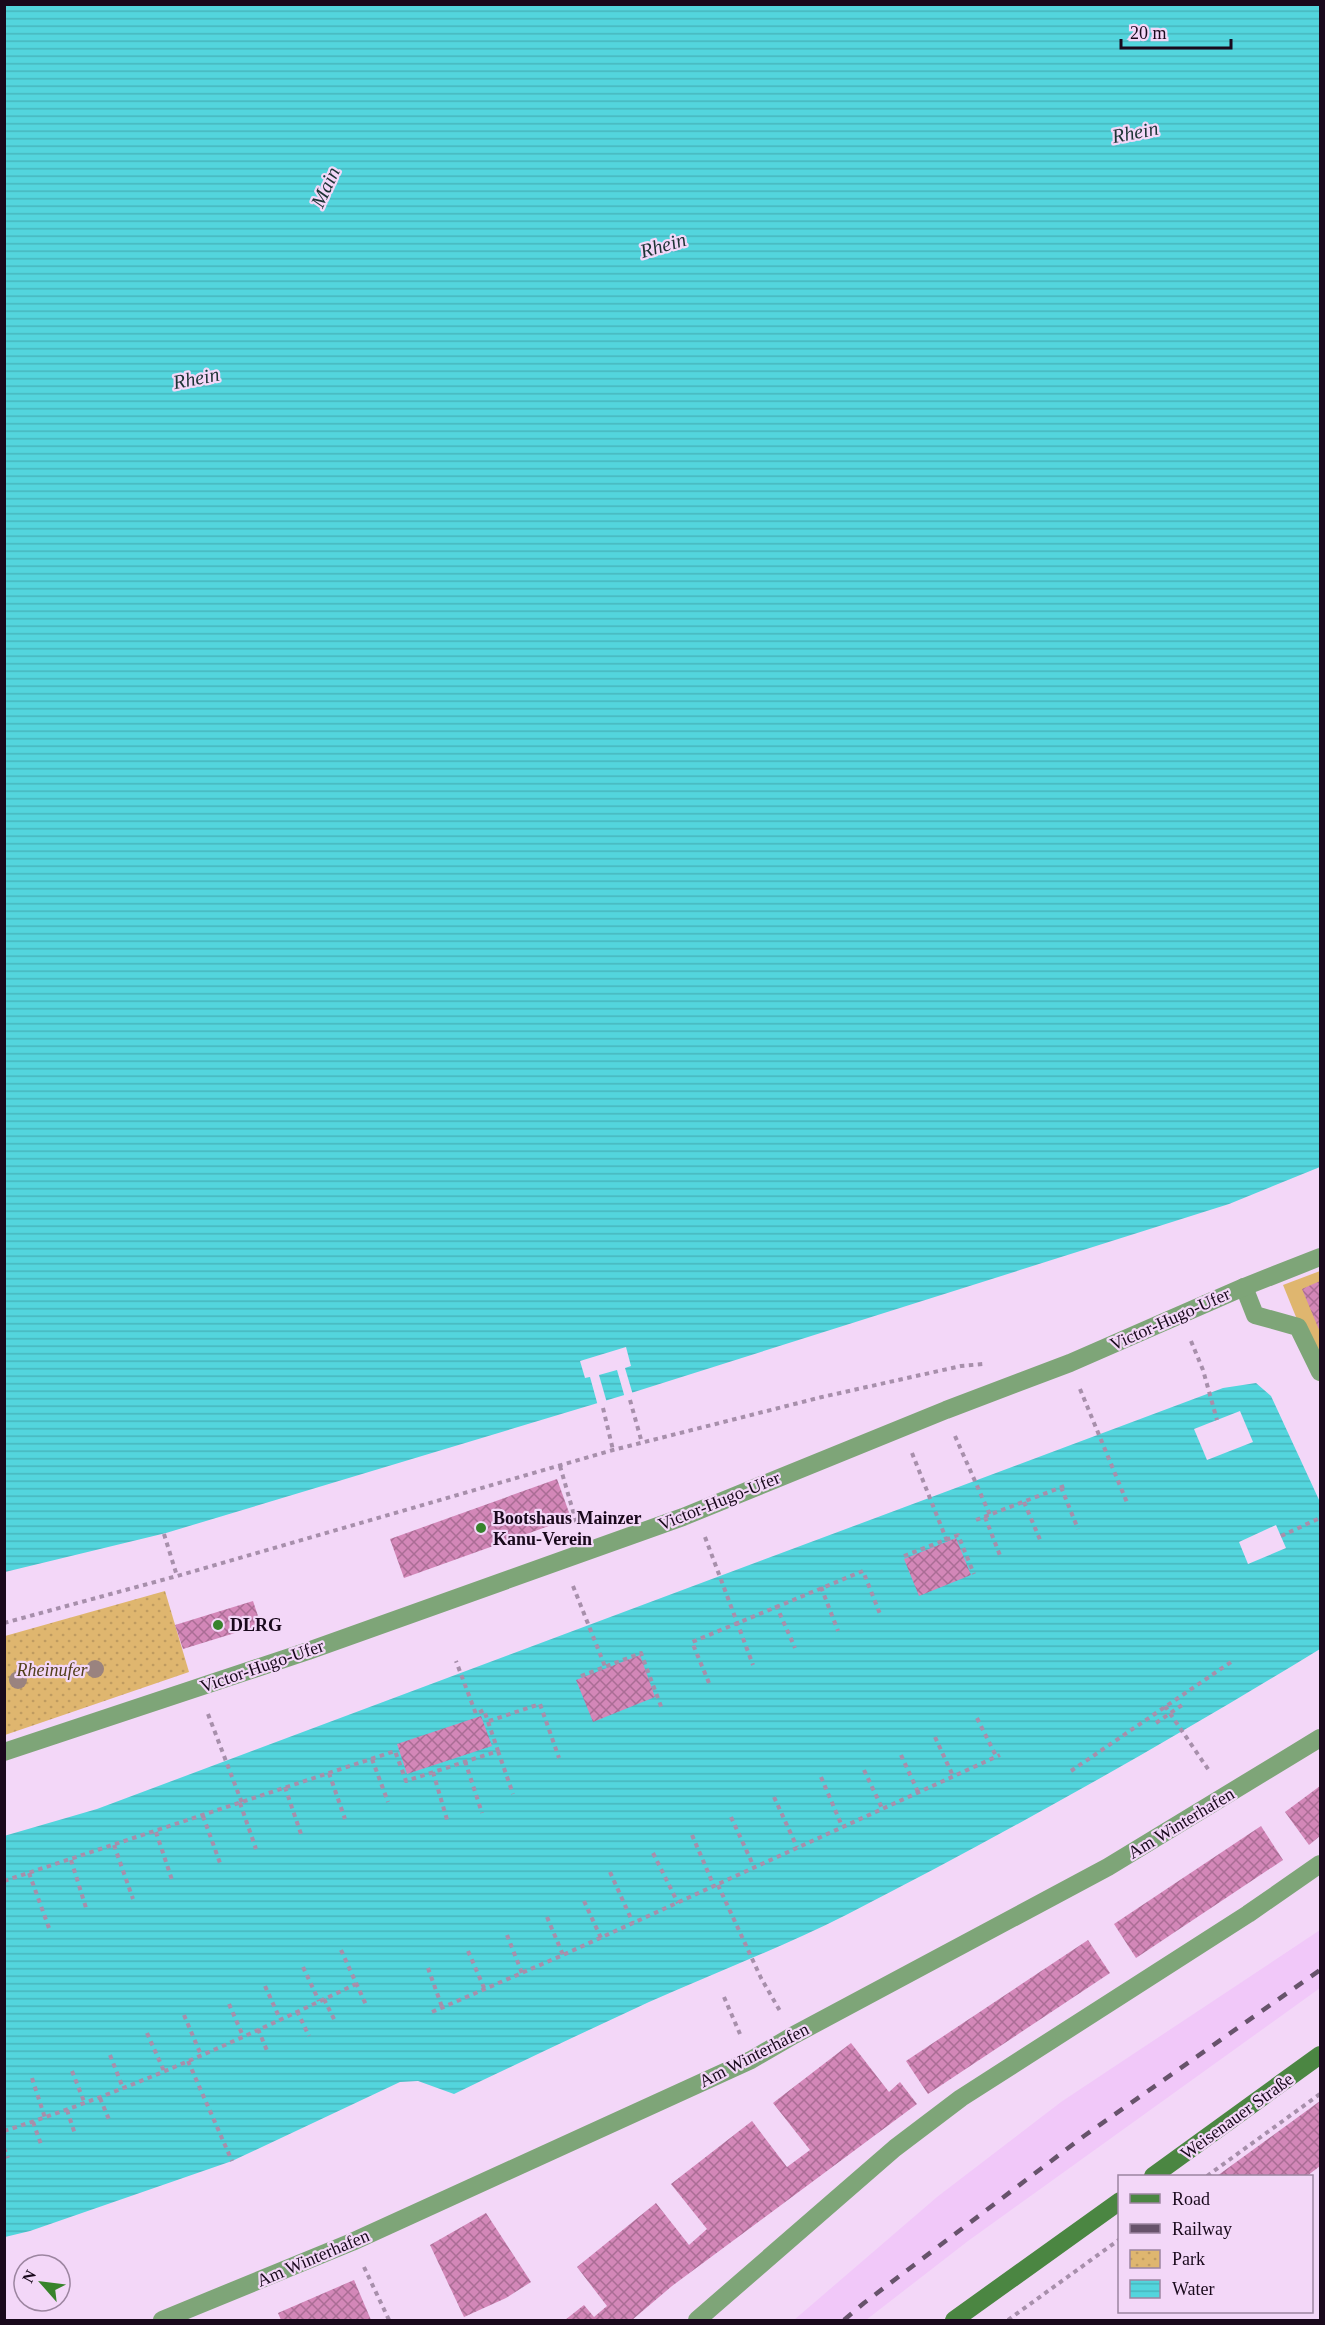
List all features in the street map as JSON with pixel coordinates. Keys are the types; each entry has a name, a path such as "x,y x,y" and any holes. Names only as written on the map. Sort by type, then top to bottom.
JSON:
{"main road":[{"name":"Weisenauer Straße","path":"1154,2175 1320,2055"},
{"path":"954,2320 1118,2202"}],"street":[{"name":"Victor-Hugo-Ufer","path":"4,1752 308,1651 683,1517 946,1410 1024,1382 1244,1287 1320,1257"},
{"path":"1244,1287 1255,1315 1298,1327 1320,1372"},
{"name":"Am Winterhafen","path":"162,2320 352,2242 752,2060 794,2035 1108,1867 1320,1738"},
{"path":"697,2320 895,2148 962,2098 1248,1914 1320,1863"}],"path":[{"path":"1192,1345 1203,1370 1217,1420"},
{"path":"4,1623 177,1576 613,1450 822,1397 949,1368 991,1364"},
{"path":"1081,1392 1128,1505"},
{"path":"630,1400 642,1443"},
{"path":"603,1408 613,1450"},
{"path":"957,1440 1001,1558"},
{"path":"914,1459 947,1540"},
{"path":"560,1466 585,1552"},
{"path":"976,1520 1067,1485"},
{"path":"1061,1487 1078,1529"},
{"path":"1024,1502 1041,1542"},
{"path":"1281,1536 1320,1518"},
{"path":"164,1534 177,1576"},
{"path":"904,1556 958,1535 974,1574"},
{"path":"562,1560 606,1668"},
{"path":"715,1564 753,1665"},
{"path":"709,1683 692,1641 776,1605 863,1571 880,1614"},
{"path":"821,1587 838,1631"},
{"path":"776,1605 795,1648"},
{"path":"581,1676 641,1653 662,1709"},
{"path":"456,1661 476,1714 484,1710 489,1721 513,1794"},
{"path":"1071,1771 1231,1662"},
{"path":"1156,1723 1185,1703"},
{"path":"489,1721 540,1704 559,1758"},
{"path":"1165,1706 1197,1750"},
{"path":"432,2012 716,1886 998,1756 977,1718"},
{"path":"935,1737 953,1776"},
{"path":"217,1738 256,1849"},
{"path":"4,1881 395,1751 406,1781 498,1751"},
{"path":"901,1755 918,1792"},
{"path":"372,1759 388,1802"},
{"path":"465,1761 482,1813"},
{"path":"864,1770 882,1808"},
{"path":"433,1772 448,1823"},
{"path":"329,1773 345,1819"},
{"path":"821,1777 843,1826"},
{"path":"285,1787 301,1834"},
{"path":"774,1797 797,1847"},
{"path":"203,1816 219,1863"},
{"path":"731,1817 754,1867"},
{"path":"156,1832 172,1880"},
{"path":"692,1835 761,1977 794,2035"},
{"path":"114,1845 133,1899"},
{"path":"653,1853 678,1903"},
{"path":"71,1860 87,1911"},
{"path":"610,1872 633,1923"},
{"path":"29,1873 49,1928"},
{"path":"584,1901 601,1938"},
{"path":"547,1917 563,1955"},
{"path":"507,1935 522,1973"},
{"path":"341,1950 367,2007"},
{"path":"468,1951 485,1990"},
{"path":"303,1967 319,2001"},
{"path":"428,1968 442,2007"},
{"path":"4,2131 100,2098 258,2030 356,1984"},
{"path":"265,1986 280,2019"},
{"path":"724,1997 752,2060"},
{"path":"324,1999 336,2023"},
{"path":"229,2004 243,2036"},
{"path":"297,2011 309,2036"},
{"path":"184,2015 201,2055"},
{"path":"258,2030 268,2053"},
{"path":"147,2033 164,2071"},
{"path":"110,2055 123,2088"},
{"path":"188,2061 232,2162"},
{"path":"72,2070 85,2104"},
{"path":"32,2078 45,2118"},
{"path":"1208,2175 1320,2094"},
{"path":"100,2098 110,2122"},
{"path":"67,2110 75,2134"},
{"path":"33,2122 42,2147"},
{"path":"4,2148 8,2158"},
{"path":"1008,2320 1118,2240"},
{"path":"365,2271 389,2320"}],"shaded area":[{"path":"1320,1930 1320,1988 968,2241 866,2320 794,2320 937,2197 1061,2102"}],"green space":[{"path":"1320,1271 1320,1376 1283,1285"},
{"name":"Rheinufer","path":"165,1591 189,1672 5,1735 5,1636"}],"water":[{"path":"4,5 1320,5 1320,1167 1229,1204 631,1393 166,1533 5,1572"},
{"path":"1256,1383 1271,1396 1320,1502 1320,1649 1086,1786 846,1915 649,2002 454,2094 418,2081 400,2082 232,2161 30,2231 5,2237 4,1836 97,1809 1223,1388"}],"pier":[{"path":"626,1347 631,1366 625,1368 633,1395 625,1398 617,1370 599,1375 607,1403 598,1406 590,1377 585,1378 580,1361"},
{"path":"1240,1411 1253,1442 1207,1460 1194,1429"},
{"path":"1276,1525 1286,1548 1248,1564 1239,1542"}],"building":[{"path":"1320,1281 1320,1332 1302,1289"},
{"name":"Bootshaus Mainzer Kanu-Verein","path":"557,1479 571,1518 404,1578 390,1539"},
{"path":"956,1538 971,1575 919,1596 904,1559"},
{"name":"DLRG","path":"253,1601 261,1625 183,1649 175,1625"},
{"path":"640,1655 655,1697 593,1722 576,1680"},
{"path":"481,1716 492,1746 407,1774 397,1744"},
{"path":"1320,1786 1320,1836 1309,1845 1285,1812"},
{"path":"1261,1826 1283,1860 1136,1958 1114,1924"},
{"path":"1088,1940 1110,1973 928,2094 906,2061"},
{"path":"851,2043 889,2092 900,2082 917,2104 672,2286 632,2320 565,2320 584,2305 594,2317 607,2306 577,2267 656,2203 689,2245 707,2229 671,2184 752,2121 787,2167 810,2150 773,2103"},
{"path":"1320,2101 1320,2166 1308,2175 1218,2175"},
{"path":"486,2213 531,2282 506,2298 464,2317 430,2245"},
{"path":"354,2280 371,2320 281,2320 278,2313"}],"railway":[{"path":"844,2320 1084,2136 1320,1970"}],"place":[{"name":"Bootshaus Mainzer Kanu-Verein","path":"481,1528"},
{"name":"DLRG","path":"218,1625"}],"water label":[{"name":"Rhein","path":"1135,132"},
{"name":"Main","path":"325,187"},
{"name":"Rhein","path":"663,245"},
{"name":"Rhein","path":"196,378"}]}
